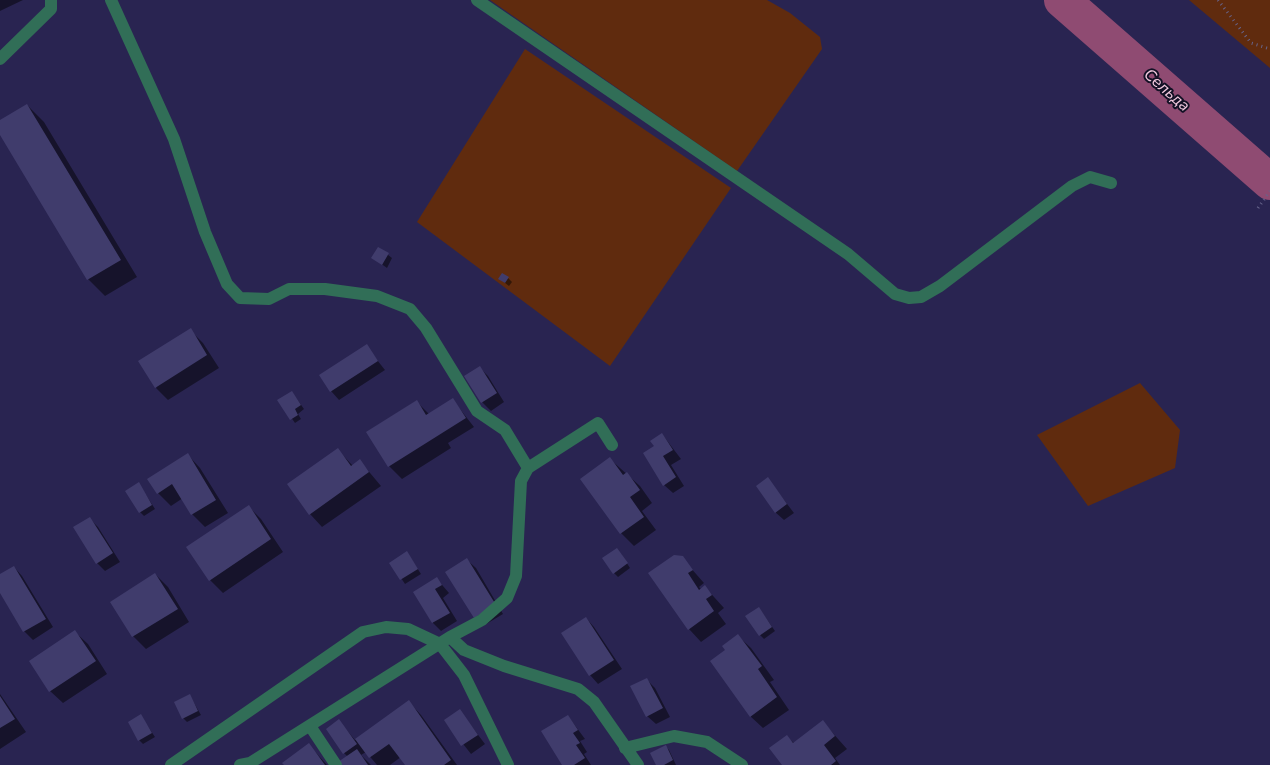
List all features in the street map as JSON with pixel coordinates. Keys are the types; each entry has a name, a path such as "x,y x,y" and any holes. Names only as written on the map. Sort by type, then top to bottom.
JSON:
{"street":[{"path":"0,59 51,9 51,0"},
{"path":"111,0 174,139 205,232 227,284 240,298 269,299 289,290 325,289 377,296 410,309 426,328 477,411 505,430 528,468"},
{"path":"477,0 848,254 895,294 909,298 921,297 940,286 1072,186 1090,178 1112,182"},
{"path":"240,765 250,763 445,641 482,620 507,598 516,576 521,481 528,468 598,423 612,445"},
{"path":"171,765 363,632 386,627 408,629 445,641 504,666 578,688 594,702 638,765"},
{"path":"445,641 464,675 508,765"},
{"path":"310,726 336,765"},
{"path":"625,748 674,736 707,742 742,765"}],"path":[{"path":"1218,0 1251,43 1270,49"},
{"path":"1258,208 1270,191"}],"shaded area":[{"path":"490,0 767,0 790,13 820,37 822,49 737,171"},
{"path":"1189,0 1270,0 1270,68"},
{"path":"525,49 731,188 610,366 417,222"},
{"path":"1140,383 1180,430 1175,468 1088,506 1037,435"}],"building":[{"path":"27,104 121,260 87,280 0,135 0,120"},
{"path":"378,247 389,253 382,265 371,258"},
{"path":"502,273 509,277 505,283 498,279"},
{"path":"191,328 207,355 155,388 138,361"},
{"path":"367,344 378,361 330,392 319,375"},
{"path":"480,366 497,393 481,403 464,376"},
{"path":"292,391 301,405 295,409 298,415 290,420 277,400"},
{"path":"453,398 466,418 388,467 366,432 417,400 426,415"},
{"path":"662,433 673,450 663,456 676,477 663,486 643,453 654,446 650,441"},
{"path":"338,448 351,466 360,459 369,472 309,515 287,484"},
{"path":"188,453 216,500 191,515 172,484 157,494 147,479"},
{"path":"610,457 623,475 627,472 640,490 630,497 644,517 620,534 580,479"},
{"path":"768,477 787,504 775,513 756,486"},
{"path":"139,482 152,505 139,513 125,491"},
{"path":"249,505 271,539 209,581 186,547"},
{"path":"90,517 113,553 96,564 73,527"},
{"path":"617,548 628,563 613,574 602,558"},
{"path":"407,551 418,569 400,580 389,563"},
{"path":"674,555 683,556 693,570 688,573 699,590 705,585 712,595 706,599 714,611 688,630 648,573"},
{"path":"467,558 496,605 474,618 445,572"},
{"path":"14,566 46,619 23,632 0,593 0,574"},
{"path":"155,573 178,609 132,637 110,602"},
{"path":"437,577 442,585 435,589 450,613 432,623 413,592"},
{"path":"759,607 772,627 759,636 745,616"},
{"path":"586,617 614,660 589,676 561,633"},
{"path":"75,630 96,661 49,692 29,661"},
{"path":"738,634 762,666 758,669 777,697 750,717 710,661 725,650 722,646"},
{"path":"647,678 663,708 646,717 630,686"},
{"path":"190,694 198,711 182,719 174,702"},
{"path":"0,696 15,719 0,728"},
{"path":"409,700 451,760 444,765 405,765 389,744 369,758 355,739"},
{"path":"460,709 478,735 461,746 444,720"},
{"path":"141,714 152,733 138,741 128,722"},
{"path":"568,715 578,730 573,733 580,743 576,745 585,758 574,765 562,765 541,731"},
{"path":"339,719 357,744 343,754 326,729"},
{"path":"823,720 835,736 824,745 836,761 831,765 782,765 769,748 787,735 793,743"},
{"path":"309,743 325,765 284,765 282,763"},
{"path":"666,745 673,760 664,765 656,765 650,753"},
{"path":"357,749 368,765 341,765 338,762"}],"waterway":[{"name":"Сельда","path":"1062,0 1270,182"}]}
